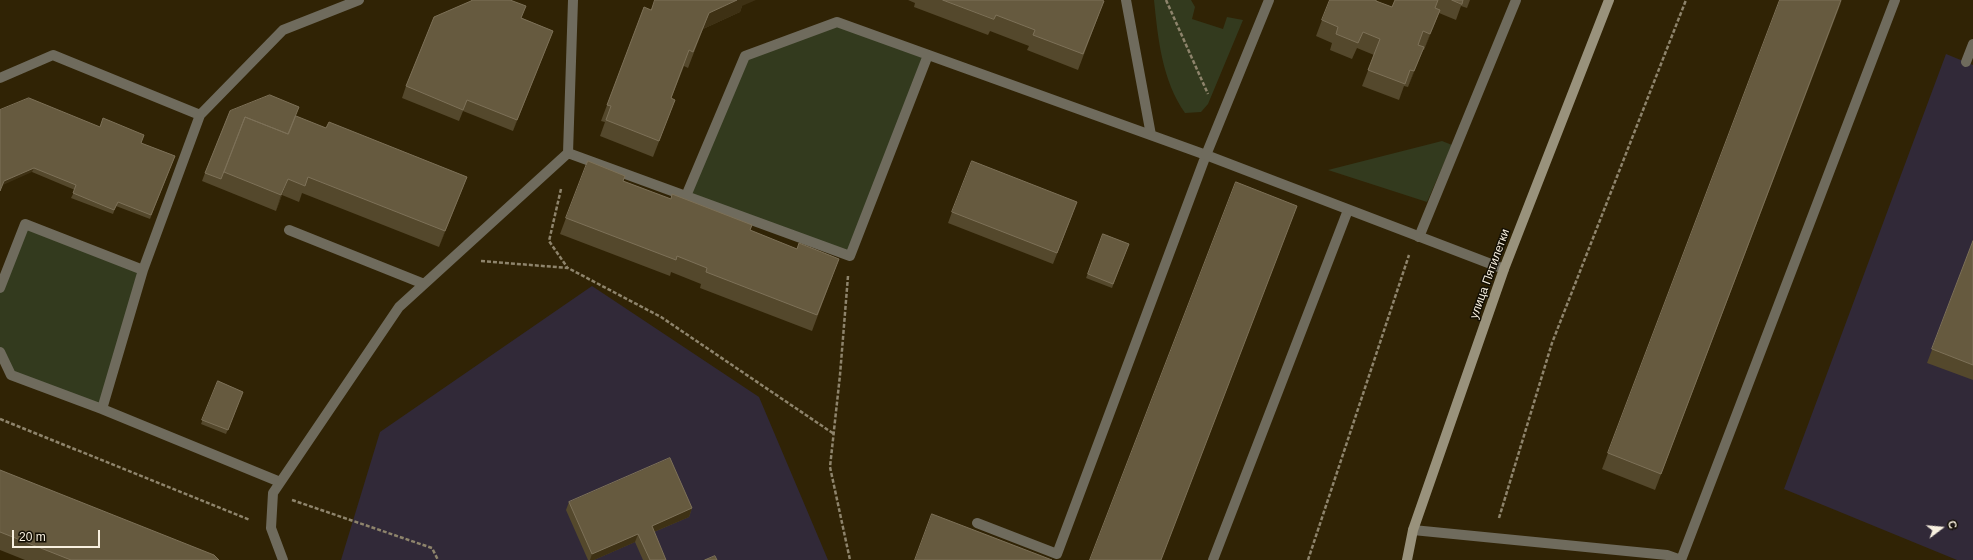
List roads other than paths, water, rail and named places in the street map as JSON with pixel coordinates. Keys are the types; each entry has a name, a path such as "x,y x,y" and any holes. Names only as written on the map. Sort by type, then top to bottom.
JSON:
{"main road":[{"name":"улица Пятилетки","path":"1407,560 1413,530 1504,269 1609,0"}],"street":[{"path":"102,409 143,270 200,115 283,30 359,0"},
{"path":"283,560 271,528 273,493 399,307 568,153 573,0"},
{"path":"1126,0 1151,135"},
{"path":"977,522 1057,554 1220,118 1269,0"},
{"path":"1419,237 1516,0"},
{"path":"1413,530 1668,555 1681,560 1895,0"},
{"path":"686,196 745,56 837,22 1206,155 1504,269"},
{"path":"1966,62 1973,44"},
{"path":"568,153 850,256 928,55"},
{"path":"0,78 53,56 200,115"},
{"path":"1213,560 1348,210"},
{"path":"0,288 26,224 143,270"},
{"path":"288,230 424,284"},
{"path":"0,352 11,375 102,409 280,482"}]}
